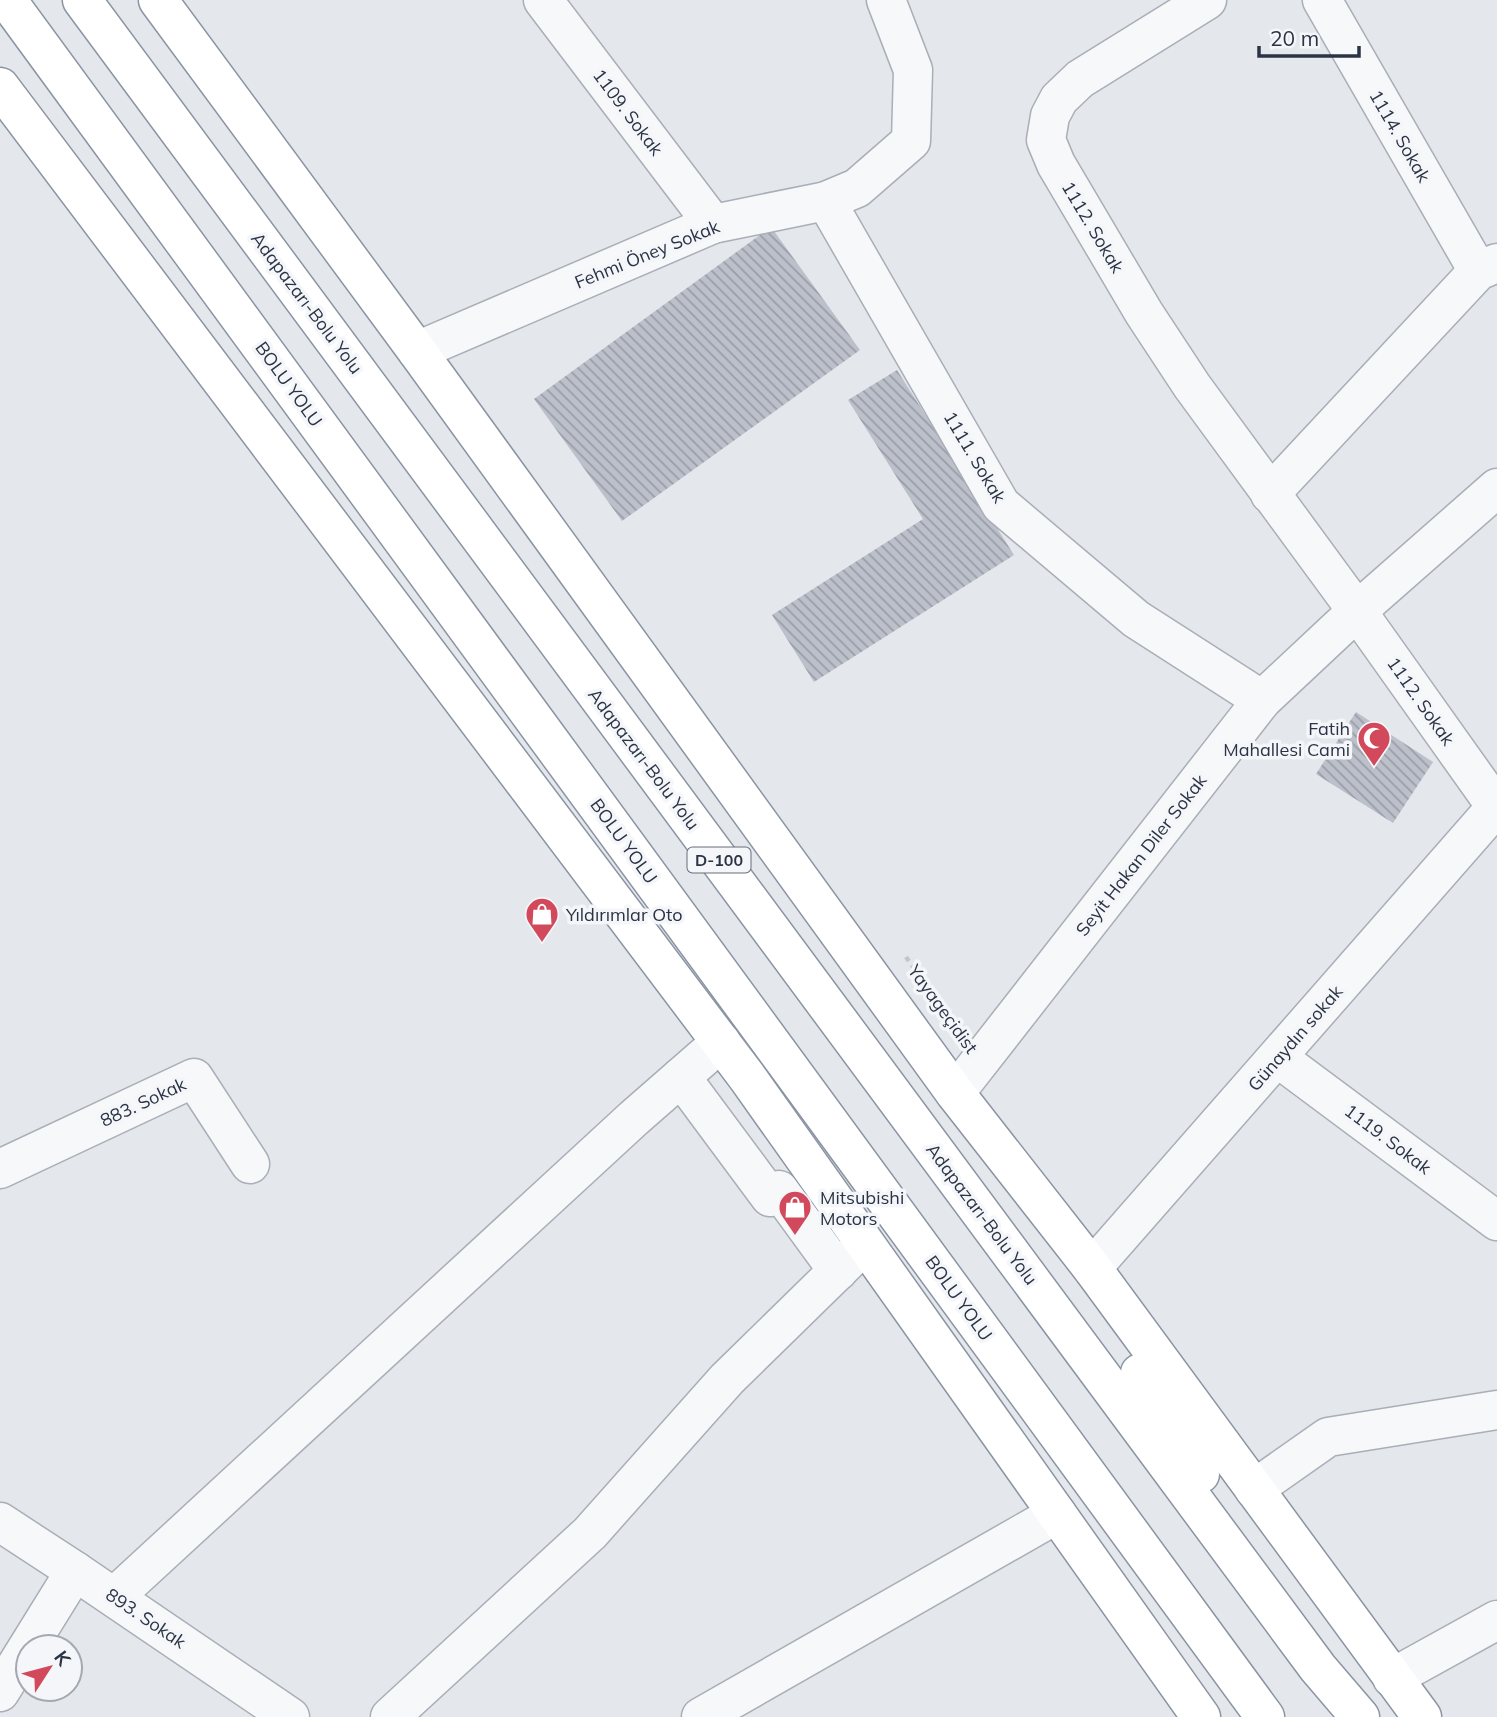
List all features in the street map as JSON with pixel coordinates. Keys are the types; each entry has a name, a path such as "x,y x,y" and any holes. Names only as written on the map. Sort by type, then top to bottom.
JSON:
{"highway":[{"name":"BOLU YOLU","path":"8,0 1265,1717"},
{"name":"Adapazarı-Bolu Yolu","path":"82,0 1318,1668 1360,1717"},
{"path":"158,0 956,1093 1092,1268 1422,1717"},
{"path":"0,88 721,1042 1201,1717"},
{"path":"1010,1163 1168,1418 1284,1622"},
{"path":"864,1245 1167,1582"}],"street":[{"name":"1109. Sokak","path":"542,0 713,223"},
{"name":"Fehmi Öney Sokak","path":"416,351 713,223 826,201 858,188 911,141 912,70 886,0"},
{"name":"1112. Sokak","path":"1207,0 1080,79 1059,99 1050,116 1046,140 1056,164 1144,313 1192,386 1497,807"},
{"name":"1114. Sokak","path":"1322,0 1487,267"},
{"name":"1111. Sokak","path":"826,201 1001,505 1136,619 1262,700"},
{"path":"1270,494 1487,267"},
{"name":"Seyit Hakan Diler Sokak","path":"956,1093 1262,700 1357,611 1497,488"},
{"name":"Günaydın sokak","path":"1092,1268 1497,807"},
{"path":"114,1597 721,1042"},
{"name":"1119. Sokak","path":"1278,1058 1497,1221"},
{"path":"681,1077 770,1197 779,1190 838,1271"},
{"name":"883. Sokak","path":"0,1168 194,1079 250,1164"},
{"path":"390,1717 590,1533 727,1379 864,1245"},
{"path":"1254,1489 1328,1437 1497,1410"},
{"path":"701,1717 1056,1514"},
{"name":"893. Sokak","path":"4,1533 75,1570 289,1717"},
{"path":"0,1692 75,1570"},
{"path":"1392,1678 1497,1620"}],"path":[{"name":"Yayageçidist","path":"906,957 981,1060"}],"building":[{"path":"771,227 860,350 622,521 534,399"},
{"path":"897,370 1014,555 814,682 772,615 923,519 848,400"},
{"name":"Fatih Mahallesi Cami","path":"1356,712 1433,762 1393,823 1316,774"}],"place":[{"name":"Fatih Mahallesi Cami","path":"1374,768"},
{"name":"Yıldırımlar Oto","path":"542,944"},
{"name":"Mitsubishi Motors","path":"795,1237"}]}
